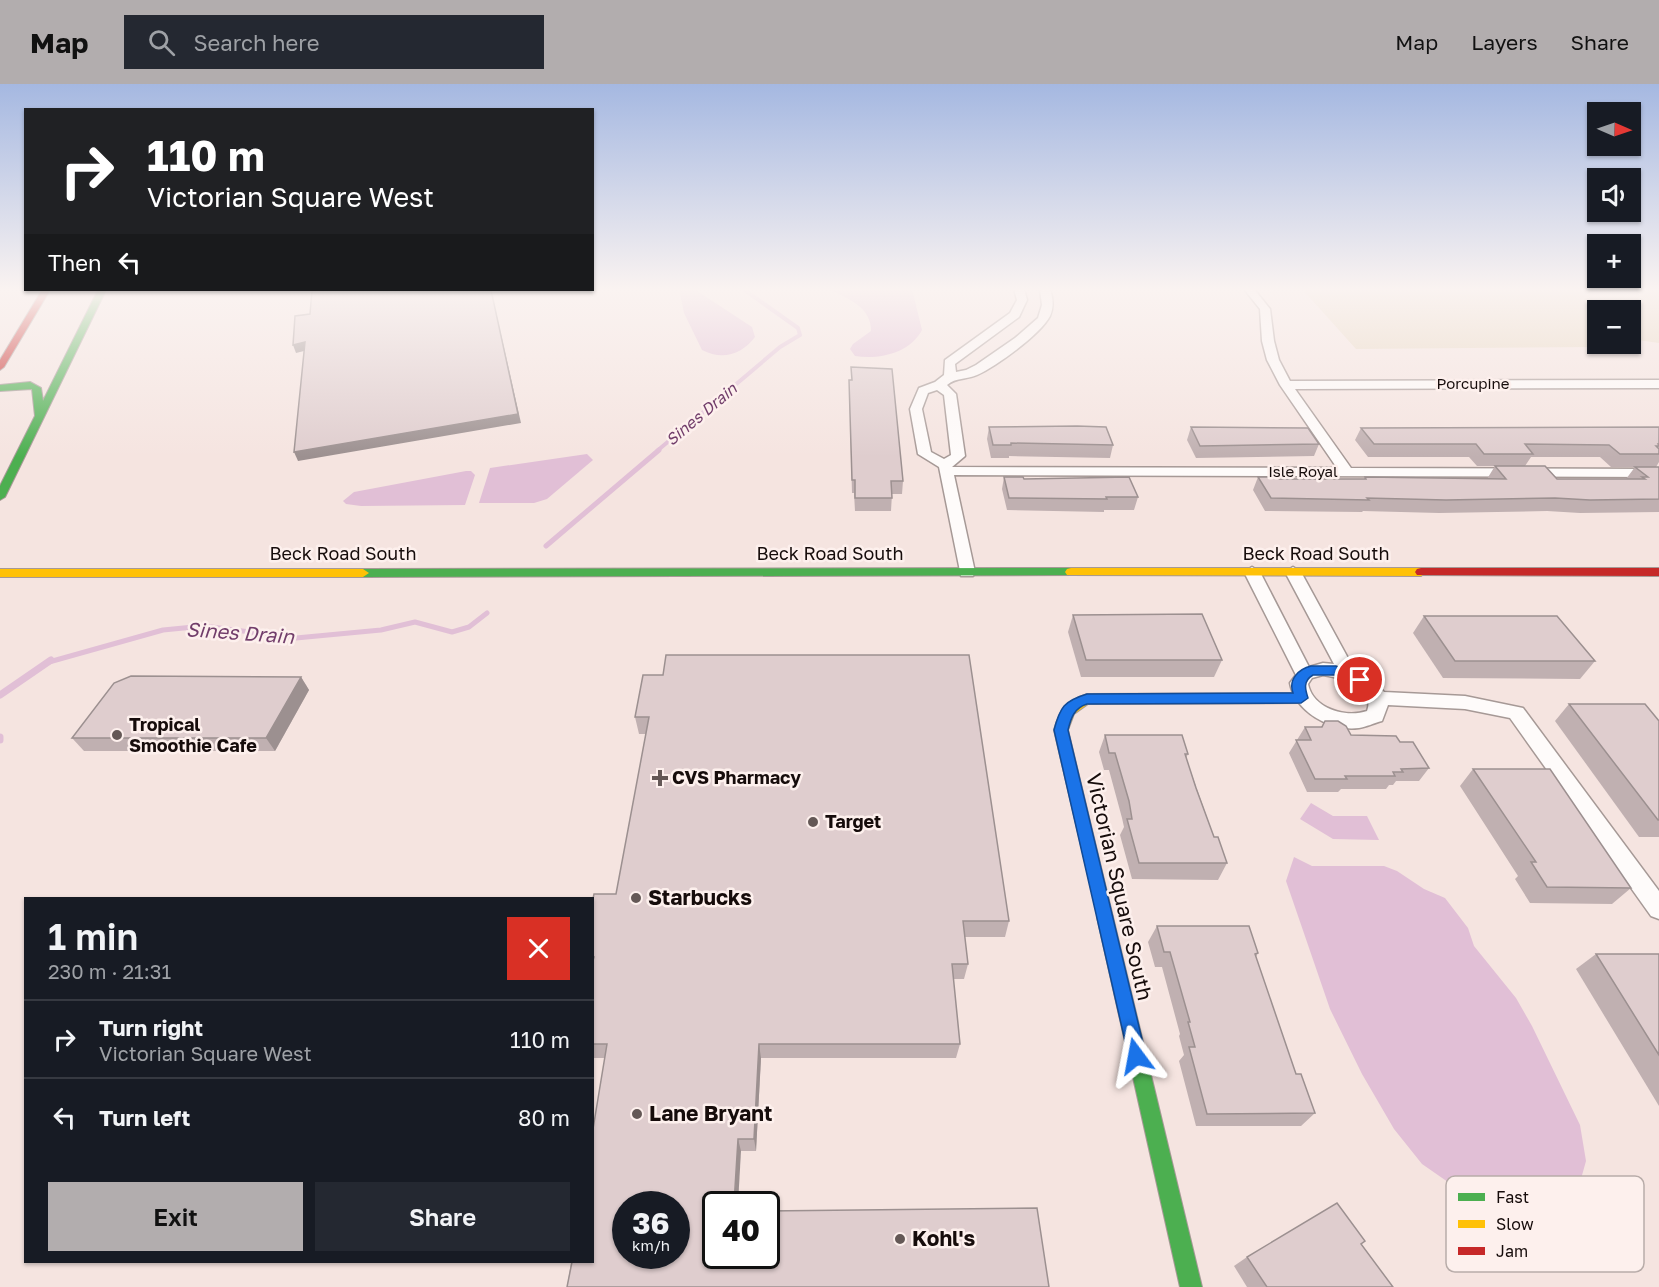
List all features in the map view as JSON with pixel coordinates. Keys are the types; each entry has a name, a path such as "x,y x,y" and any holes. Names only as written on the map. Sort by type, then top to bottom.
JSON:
{"main road":[{"path":"0,367 13,345"},
{"path":"0,497 75,345"},
{"path":"0,388 30,385 36,388 40,416"},
{"name":"Beck Road South","path":"0,573 1659,572"},
{"name":"Victorian Square South","path":"1191,1287 1061,730 1065,713 1069,708 1087,699 1301,698"}],"street":[{"path":"950,376 949,363 974,345"},
{"path":"967,572 946,468 925,454 916,409 922,392 939,385 950,376 971,373 1010,345"},
{"path":"1269,345 1273,360 1286,385 1347,472"},
{"name":"Porcupine","path":"1286,385 1659,384"},
{"path":"939,385 950,394 958,456 946,468"},
{"name":"Isle Royal","path":"946,468 1659,473"},
{"path":"1252,572 1304,674"},
{"path":"1293,572 1347,673"},
{"path":"1304,674 1323,669 1347,673 1360,680 1378,698 1460,701 1489,705 1516,714 1659,909"},
{"path":"1304,674 1298,688 1301,698 1311,707 1331,718 1358,722 1375,716 1378,710 1378,698"}],"shaded area":[{"path":"700,345 747,345 732,354 725,355 702,350"},
{"path":"852,345 908,345 893,353 874,357 855,356 850,349"},
{"path":"1353,345 1587,345 1587,347 1356,349"},
{"path":"587,454 593,460 547,499 534,503 479,503 490,468"},
{"path":"471,471 475,475 465,505 361,506 346,504 343,501 354,492"},
{"path":"1311,803 1333,816 1367,816 1379,840 1333,839 1300,819"},
{"path":"1294,857 1312,866 1384,866 1445,898 1468,928 1474,946 1516,998 1532,1026 1580,1125 1586,1161 1582,1176 1446,1176 1446,1181 1422,1164 1394,1129 1362,1074 1330,1009 1286,881"}],"building":[{"path":"305,345 503,345 518,414 294,452"},
{"path":"851,367 892,369 903,481 891,481 892,498 855,498 855,480 852,480 849,380 852,380"},
{"path":"989,427 1106,427 1113,445 1011,443 1011,445 993,445"},
{"path":"1191,427 1308,428 1319,444 1200,446"},
{"path":"1659,427 1659,446 1656,446 1659,454 1620,454 1609,445 1525,444 1533,454 1484,454 1476,444 1374,444 1361,428"},
{"path":"1495,466 1545,466 1557,479 1645,479 1642,477 1648,477 1635,467 1659,467 1659,499 1271,498 1258,477 1277,477 1279,479 1366,479 1365,477 1506,479"},
{"path":"1004,477 1023,477 1024,479 1129,477 1138,497 1009,498"},
{"path":"1202,614 1222,660 1086,660 1073,615"},
{"path":"1424,616 1557,616 1595,661 1455,661"},
{"name":"Target","path":"666,655 969,655 1009,921 963,921 968,964 952,964 960,1044 759,1044 754,1139 738,1139 735,1191 702,1191 702,1269 780,1269 780,1211 1037,1208 1049,1287 567,1287 572,1263 594,1263 594,1123 607,1044 594,1044 593,897 594,894 616,894 649,717 635,717 643,675 663,675"},
{"path":"131,676 301,677 266,738 72,738 114,683"},
{"path":"1569,704 1645,704 1659,721 1659,820 1658,820"},
{"path":"1325,721 1338,721 1346,726 1351,735 1396,736 1400,742 1413,742 1429,768 1401,769 1403,772 1393,772 1395,776 1345,776 1347,779 1315,779 1296,740 1311,740 1305,727 1322,727"},
{"path":"1105,735 1182,735 1188,754 1185,754 1196,788 1214,837 1218,837 1227,863 1139,863 1127,819 1132,819 1129,801 1115,753 1109,753"},
{"path":"1473,769 1550,769 1631,888 1547,887 1531,862 1536,862"},
{"path":"1157,926 1249,926 1258,953 1255,954 1296,1074 1301,1074 1315,1113 1207,1114 1189,1047 1195,1047 1188,1022 1190,1022 1170,952 1164,952"},
{"path":"1596,954 1659,954 1659,1055"},
{"path":"1337,1203 1365,1241 1361,1244 1393,1287 1267,1287 1247,1257"}],"waterway":[{"name":"Sines Drain","path":"657,451 783,345"},
{"name":"Sines Drain","path":"546,546 659,450"},
{"name":"Sines Drain","path":"49,662 163,630 204,626 296,638 381,630 415,622 452,632 469,627 487,613"},
{"name":"Sines Drain","path":"0,695 51,660"}],"traffic: fast":[{"path":"0,497 75,345"},
{"path":"0,388 30,385 36,388 40,416"},
{"path":"363,573 1071,572"},
{"path":"1105,917 1191,1287"}],"traffic: slow":[{"path":"1071,572 1421,572"},
{"path":"0,573 363,573"},
{"path":"1105,917 1061,730 1070,710 1087,699 1301,698"}],"traffic: jam":[{"path":"0,367 13,345"},
{"path":"1421,572 1659,572"}],"place":[{"name":"Tropical Smoothie Cafe","path":"117,735"},
{"name":"CVS Pharmacy","path":"660,778"},
{"name":"Target","path":"813,822"},
{"name":"Starbucks","path":"636,898"},
{"name":"Lane Bryant","path":"637,1114"},
{"name":"Kohl's","path":"900,1239"}],"route":[{"path":"1136,1056 1061,730 1065,713 1077,702 1087,699 1301,698 1298,688 1299,680 1311,670 1323,669 1347,673 1360,680"}]}
